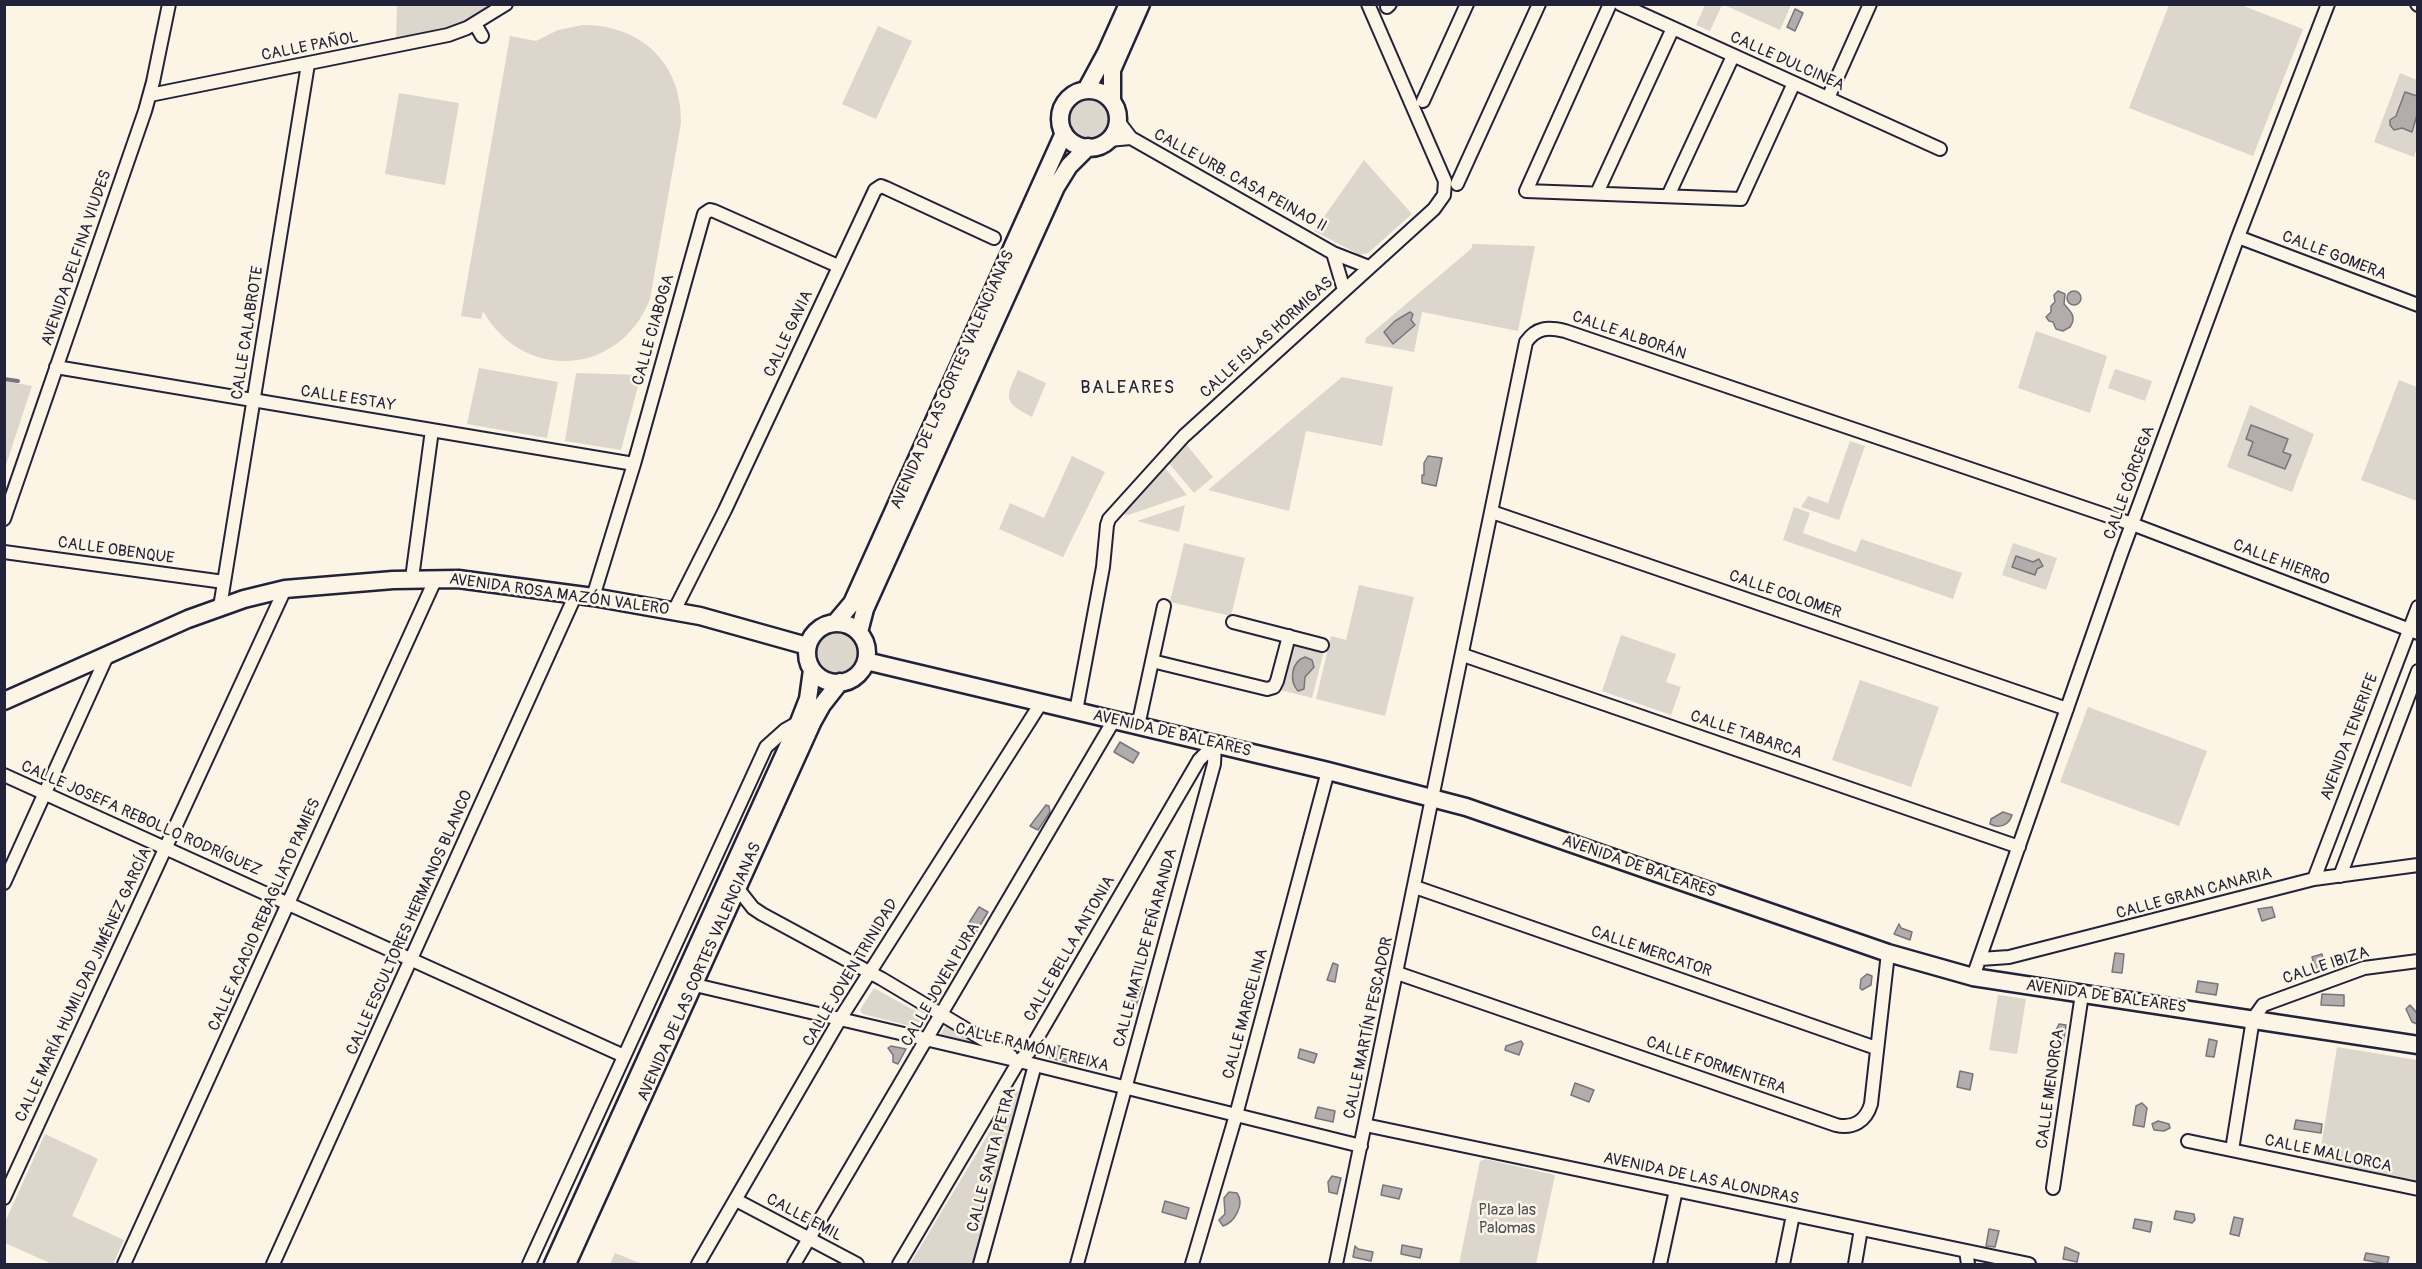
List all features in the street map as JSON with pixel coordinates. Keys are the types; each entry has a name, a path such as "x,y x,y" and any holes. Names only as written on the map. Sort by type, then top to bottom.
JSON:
{"main road":[{"path":"1086,90 1128,4"},
{"path":"1112,100 1100,92 1086,90 1077,93 1063,106 1060,115 1064,133 1071,141 1088,147 1097,146 1108,140 1116,130 1118,112 1112,100 1112,70 1141,4"},
{"name":"AVENIDA DE LAS CORTES VALENCIANAS","path":"836,622 852,603 1064,133"},
{"name":"AVENIDA DE LAS CORTES VALENCIANAS","path":"859,632 865,609 1056,187 1069,166 1088,147"},
{"name":"AVENIDA ROSA MAZÓN VALERO","path":"4,701 220,607 285,589 412,579 479,581 674,611 807,646"},
{"path":"836,622 852,626 859,632 867,648 866,662 856,675 840,682 821,678 812,670 808,663 807,646 820,627 836,622"},
{"name":"AVENIDA DE BALEARES","path":"866,662 1328,771 1466,807 1888,953 1973,977 2418,1045"},
{"name":"AVENIDA DE LAS CORTES VALENCIANAS","path":"553,1264 799,722 808,699 812,670"},
{"name":"AVENIDA DE LAS CORTES VALENCIANAS","path":"567,1264 813,721 840,682"}],"street":[{"name":"AVENIDA DELFINA VIUDES","path":"4,519 150,95 169,4"},
{"name":"CALLE PAÑOL","path":"150,95 448,35 475,24 506,4"},
{"name":"CALLE ISLAS HORMIGAS","path":"1076,711 1103,567 1109,519 1184,436 1440,202 1445,181 1368,4"},
{"path":"1423,101 1467,4"},
{"path":"1457,184 1539,4"},
{"path":"1610,4 1526,191 1741,199 1794,83"},
{"name":"CALLE DULCINEA","path":"1620,4 1940,149"},
{"path":"1828,98 1870,4"},
{"name":"CALLE CÓRCEGA","path":"1973,977 2132,524 2238,237 2328,4"},
{"path":"475,24 482,36"},
{"path":"1597,194 1673,28"},
{"path":"1668,196 1733,56"},
{"name":"CALLE CALABROTE","path":"220,607 308,64"},
{"name":"CALLE URB. CASA PEINAO II","path":"1118,121 1131,138 1333,253 1370,267"},
{"name":"CALLE URB. CASA PEINAO II","path":"1108,140 1131,138"},
{"name":"CALLE GAVIA","path":"674,611 725,510 873,192 881,186 994,238"},
{"name":"CALLE CIABOGA","path":"584,596 634,464 706,212 714,211 838,267"},
{"name":"CALLE GOMERA","path":"2238,237 2418,305"},
{"path":"1333,253 1344,290"},
{"name":"CALLE ALBORÁN","path":"1434,798 1526,342 1537,330 1553,328 1565,331 2132,524"},
{"name":"CALLE ESTAY","path":"56,367 634,464"},
{"path":"412,579 432,430"},
{"name":"CALLE COLOMER","path":"1492,512 2067,709"},
{"name":"CALLE HIERRO","path":"2132,524 2413,631"},
{"name":"CALLE OBENQUE","path":"4,552 224,582"},
{"name":"CALLE ACACIO REBAGLIATO PAMIES","path":"124,1264 436,578"},
{"name":"CALLE MARÍA HUMILDAD JIMÉNEZ GARCÍA","path":"4,1198 285,589"},
{"name":"CALLE ESCULTORES HERMANOS BLANCO","path":"273,1264 411,960 584,596"},
{"path":"1138,726 1164,606"},
{"name":"AVENIDA TENERIFE","path":"2314,879 2413,631 2418,607"},
{"path":"1233,622 1322,645"},
{"path":"1152,661 1270,688 1277,681 1289,636"},
{"name":"CALLE TABARCA","path":"1463,655 2019,847"},
{"path":"4,883 107,656"},
{"path":"2340,876 2418,671"},
{"name":"CALLE JOVEN TRINIDAD","path":"698,1264 840,1019 1041,703"},
{"name":"CALLE JOVEN PURA","path":"794,1264 928,1040 1114,720"},
{"name":"AVENIDA DE LAS CORTES VALENCIANAS","path":"529,1264 766,747 778,735 799,722"},
{"name":"CALLE BELLA ANTONIA","path":"899,1264 1019,1061 1029,1052 1199,760 1215,744"},
{"name":"CALLE MATILDE PEÑARANDA","path":"1077,1264 1214,764 1215,744"},
{"name":"CALLE MARCELINA","path":"1192,1264 1236,1115 1328,771"},
{"name":"CALLE JOSEFA REBOLLO RODRÍGUEZ","path":"4,775 624,1056"},
{"name":"CALLE MARTÍN PESCADOR","path":"1336,1264 1434,798"},
{"name":"CALLE GRAN CANARIA","path":"1980,960 2009,957 2314,879 2418,865"},
{"name":"CALLE MERCATOR","path":"1415,887 1876,1048"},
{"path":"738,889 753,908 762,915 870,972 1019,1061"},
{"name":"CALLE FORMENTERA","path":"1397,973 1842,1126 1855,1124 1869,1111 1888,953"},
{"name":"CALLE IBIZA","path":"2253,1019 2263,1005 2340,976 2375,966 2418,962"},
{"name":"CALLE RAMÓN FREIXA","path":"694,984 1019,1061 1361,1146"},
{"name":"CALLE MENORCA","path":"2053,1188 2082,994"},
{"path":"2232,1150 2253,1019"},
{"name":"CALLE SANTA PETRA","path":"980,1264 1035,1065"},
{"name":"AVENIDA DE LAS ALONDRAS","path":"1365,1125 2029,1264"},
{"name":"CALLE MALLORCA","path":"2188,1141 2418,1190"},
{"path":"1660,1264 1676,1190"},
{"name":"CALLE EMIL","path":"736,1200 857,1264"},
{"path":"1783,1264 1793,1215"},
{"path":"1856,1264 1861,1229"},
{"path":"1966,1251 1968,1264"}],"green space":[{"path":"397,5 490,5 469,20 449,29 396,40"},
{"path":"1705,5 1722,5 1710,31 1696,25"},
{"path":"1724,5 1791,5 1780,30"},
{"path":"2169,5 2241,5 2303,29 2253,156 2129,108"},
{"path":"583,25 623,32 640,40 654,52 666,66 674,83 681,123 650,299 636,325 617,343 595,356 571,361 546,359 522,350 501,334 483,311 481,319 461,316 510,36 536,41 558,30"},
{"path":"878,26 912,41 876,119 842,104"},
{"path":"2400,73 2417,80 2417,147 2414,157 2374,142"},
{"path":"399,93 459,103 445,185 385,174"},
{"path":"1089,96 1105,102 1111,118 1105,134 1089,140 1073,134 1067,118 1073,102"},
{"path":"1364,160 1412,214 1368,253 1360,255 1314,231"},
{"path":"1472,244 1535,246 1518,331 1422,312 1414,352 1365,343 1366,338 1472,248"},
{"path":"2036,331 2107,356 2090,413 2018,388"},
{"path":"479,368 558,382 547,438 467,424"},
{"path":"2115,369 2152,381 2145,401 2108,388"},
{"path":"1018,370 1046,383 1032,417 1016,407 1009,399"},
{"path":"576,373 641,375 621,450 565,441"},
{"path":"1342,377 1393,387 1382,446 1306,431 1289,511 1208,490"},
{"path":"2399,380 2417,387 2417,501 2361,480"},
{"path":"4,381 32,386 5,468"},
{"path":"2250,405 2314,434 2292,492 2227,467"},
{"path":"1850,441 1865,446 1839,520 1801,507 1808,496 1828,503"},
{"path":"1185,443 1213,477 1194,493 1168,462"},
{"path":"1072,456 1105,472 1063,557 999,529 1010,503 1044,518"},
{"path":"1165,468 1187,495 1128,515 1122,514"},
{"path":"1185,505 1179,532 1137,521"},
{"path":"1794,507 1810,513 1803,533 1856,552 1861,539 1962,573 1953,599 1783,540"},
{"path":"1184,543 1245,558 1231,616 1170,602"},
{"path":"2013,543 2057,558 2046,590 2002,575"},
{"path":"1359,585 1414,597 1385,716 1316,699 1331,636 1346,640"},
{"path":"837,630 852,637 859,652 852,667 837,674 822,667 815,652 822,637"},
{"path":"1621,635 1676,654 1666,682 1681,687 1671,715 1602,691"},
{"path":"1293,643 1324,651 1312,698 1281,690"},
{"path":"1860,680 1939,707 1911,787 1832,760"},
{"path":"2088,707 2207,751 2179,826 2060,782"},
{"path":"874,988 928,1018 922,1029 863,1014 860,1010"},
{"path":"1998,995 2026,999 2017,1054 1989,1050"},
{"path":"946,1025 984,1046 984,1047 939,1037"},
{"path":"2337,1047 2417,1060 2417,1181 2319,1160"},
{"path":"1015,1090 1020,1092 1020,1096 974,1264 910,1264"},
{"path":"45,1134 98,1159 72,1216 124,1240 113,1264 52,1264 5,1243 5,1222"},
{"name":"Plaza las Palomas","path":"1485,1159 1555,1175 1536,1264 1459,1264 1480,1161"},
{"path":"615,1253 642,1264 610,1264"}],"shaded area":[{"path":"1795,9 1803,13 1795,31 1787,27"},
{"path":"2405,92 2417,96 2417,115 2412,132 2402,128 2394,130 2390,125 2390,120 2396,116"},
{"path":"2058,291 2065,294 2064,304 2073,317 2070,327 2063,331 2056,329 2053,322 2046,317 2051,312 2051,306 2055,302 2054,295"},
{"path":"2071,291 2077,291 2081,298 2077,305 2071,305 2067,301 2067,295"},
{"path":"1410,312 1413,314 1411,320 1415,325 1393,344 1384,332 1395,321"},
{"path":"2251,425 2288,439 2283,452 2291,455 2285,469 2248,455 2253,442 2246,439"},
{"path":"1428,456 1442,458 1436,486 1422,483 1424,463"},
{"path":"2016,556 2033,562 2039,559 2043,566 2037,569 2035,575 2012,567"},
{"path":"1305,657 1312,660 1314,667 1305,677 1304,689 1298,691 1293,682 1294,667 1300,659"},
{"path":"1120,742 1139,753 1133,763 1114,752"},
{"path":"1046,805 1049,806 1050,812 1038,830 1030,826"},
{"path":"2003,812 2012,815 2006,824 1997,826 1990,824 1991,819"},
{"path":"979,907 988,912 976,932 969,934 967,926"},
{"path":"2272,907 2275,917 2262,921 2258,909"},
{"path":"1899,924 1901,928 1912,932 1910,940 1894,934"},
{"path":"2115,953 2124,954 2122,973 2112,972"},
{"path":"2322,954 2327,971 2317,974 2312,957"},
{"path":"1333,963 1338,965 1335,982 1327,980"},
{"path":"1867,974 1872,976 1871,985 1862,990 1860,988 1861,979"},
{"path":"2198,981 2218,984 2216,995 2196,992"},
{"path":"1131,984 1142,987 1136,1006 1130,1002 1133,993 1130,989"},
{"path":"2322,994 2344,995 2344,1006 2321,1005"},
{"path":"2410,1005 2417,1013 2417,1024 2412,1022 2406,1009"},
{"path":"2059,1024 2066,1025 2063,1045 2052,1044"},
{"path":"2209,1039 2217,1041 2214,1057 2206,1056"},
{"path":"1521,1041 1523,1044 1519,1055 1505,1050 1506,1046"},
{"path":"1053,1045 1060,1046 1059,1054 1067,1056 1070,1059 1069,1063 1050,1058"},
{"path":"891,1046 906,1049 898,1064 893,1062 893,1055 888,1048"},
{"path":"1300,1049 1317,1054 1314,1063 1298,1058"},
{"path":"1960,1071 1973,1074 1970,1090 1957,1087"},
{"path":"1575,1083 1594,1090 1589,1102 1571,1095"},
{"path":"2142,1103 2147,1108 2144,1127 2133,1125 2136,1106"},
{"path":"1318,1107 1335,1111 1333,1122 1315,1118"},
{"path":"2296,1120 2322,1124 2321,1133 2294,1129"},
{"path":"2158,1121 2169,1124 2170,1128 2164,1131 2154,1130 2152,1124"},
{"path":"1332,1176 1341,1178 1337,1194 1329,1192 1328,1182"},
{"path":"1383,1185 1402,1189 1399,1199 1381,1195"},
{"path":"1229,1192 1237,1193 1240,1202 1235,1217 1223,1226 1219,1220 1225,1214 1224,1198"},
{"path":"1165,1201 1189,1208 1186,1219 1162,1212"},
{"path":"2176,1211 2194,1214 2195,1220 2192,1223 2174,1219"},
{"path":"2234,1217 2243,1219 2239,1236 2230,1234"},
{"path":"2135,1219 2152,1222 2150,1232 2133,1228"},
{"path":"1989,1229 1999,1231 1995,1247 1986,1246"},
{"path":"1402,1245 1422,1249 1420,1258 1401,1254"},
{"path":"1355,1246 1358,1249 1373,1252 1371,1261 1353,1257"},
{"path":"2065,1247 2079,1253 2077,1262 2063,1259"},
{"path":"2366,1253 2389,1257 2387,1264 2364,1260"}],"waterway":[{"path":"4,379 18,381"}],"district":[{"name":"BALEARES","path":"1128,388"}]}
